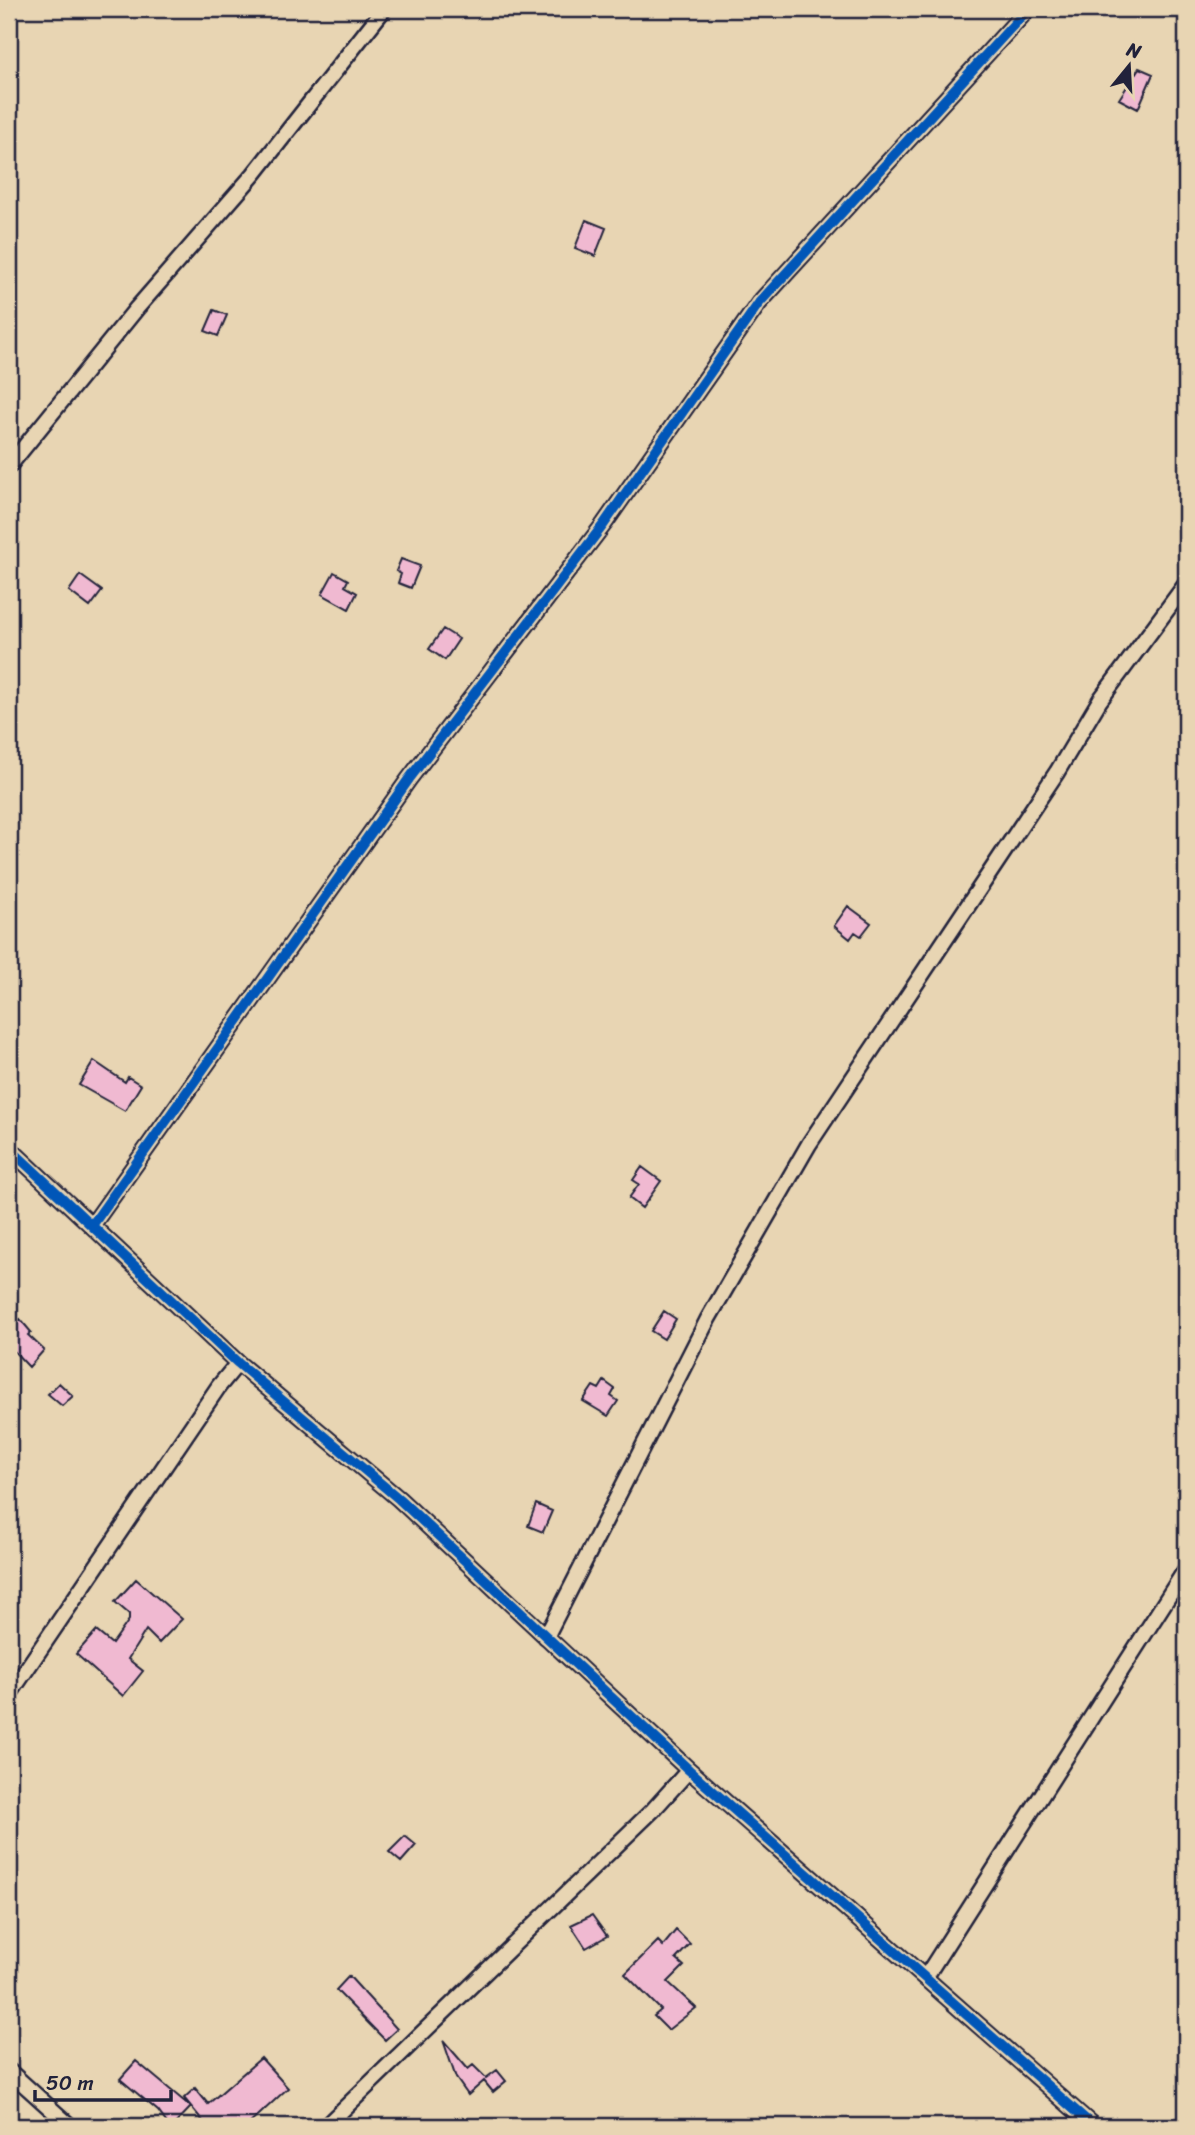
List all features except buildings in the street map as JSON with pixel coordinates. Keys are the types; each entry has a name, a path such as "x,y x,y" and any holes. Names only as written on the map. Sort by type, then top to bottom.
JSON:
{"street":[{"path":"9,467 137,308 254,174 384,9"},
{"path":"93,1224 410,779 575,562 759,303 1028,9"},
{"path":"547,1637 708,1319 802,1155 1057,772 1100,700 1186,584"},
{"path":"9,1147 238,1363 398,1499 689,1770 900,1959 1093,2126"},
{"path":"9,1695 219,1386 238,1363"},
{"path":"925,1978 1186,1569"},
{"path":"326,2126 653,1810 689,1770"},
{"path":"9,2071 70,2126"}],"cycle path":[{"path":"93,1224 409,779 604,524 759,303 1028,9"},
{"path":"9,1148 238,1363 399,1499 689,1770 1093,2126"}]}
